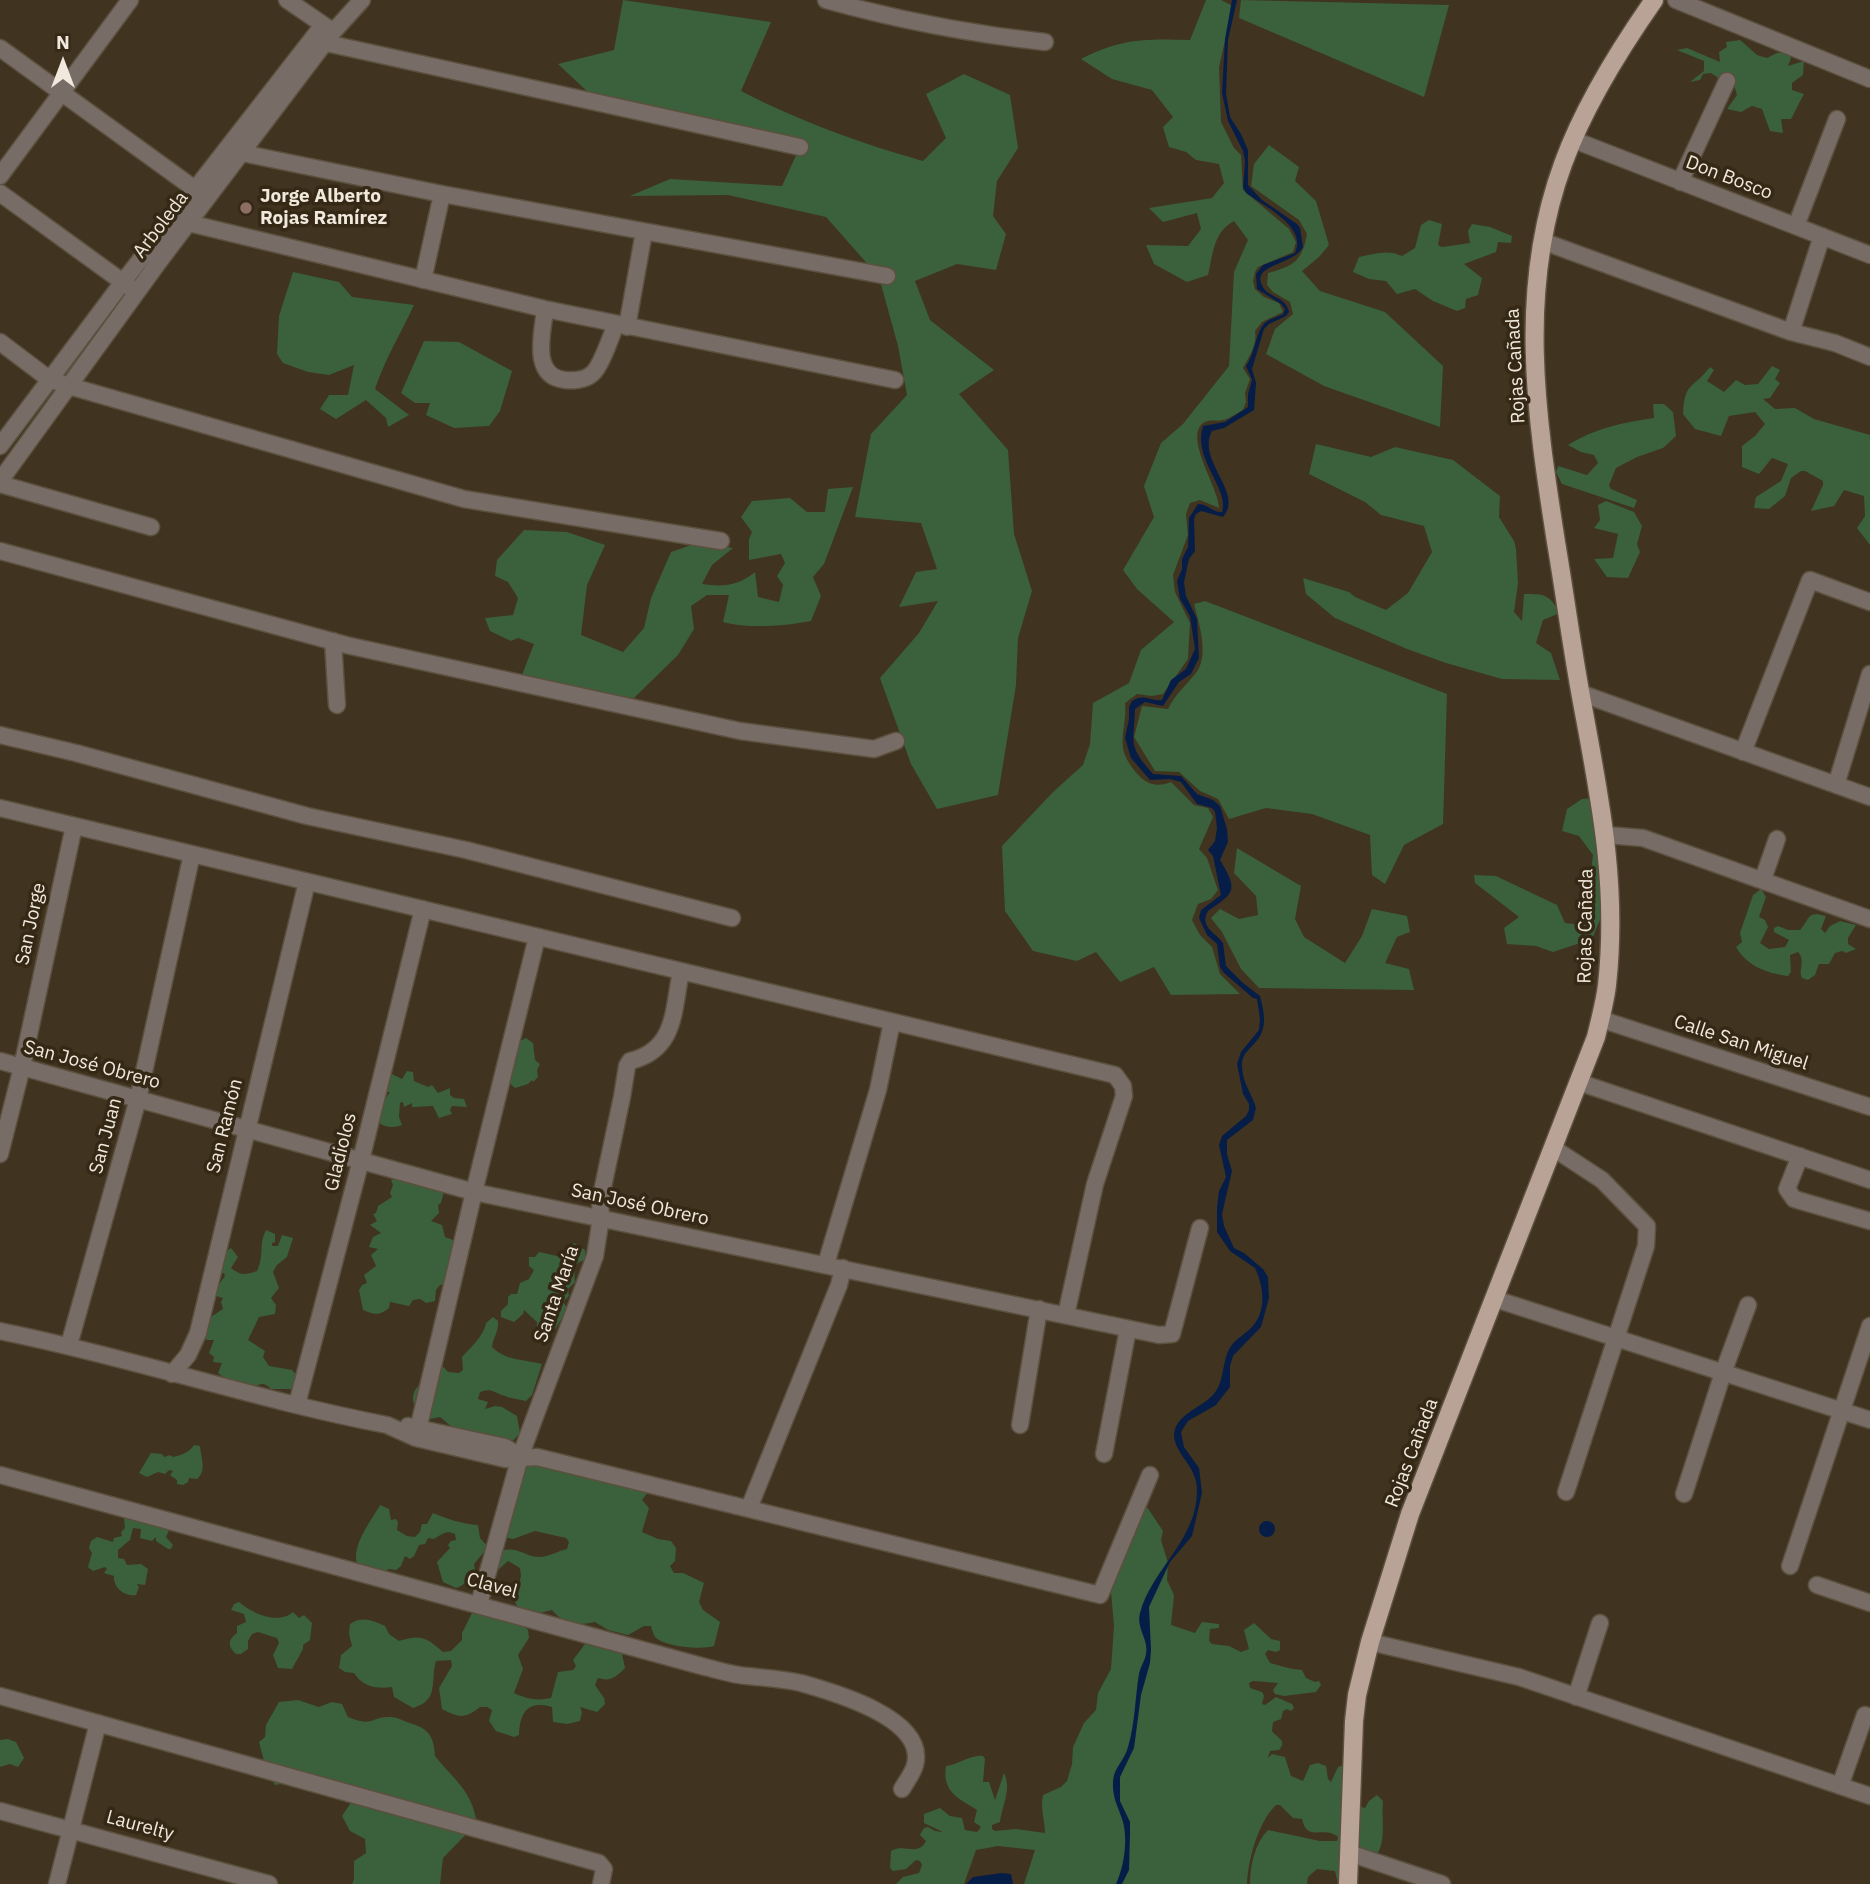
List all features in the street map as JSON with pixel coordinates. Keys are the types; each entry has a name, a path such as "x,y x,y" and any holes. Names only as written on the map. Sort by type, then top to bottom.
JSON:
{"main road":[{"name":"Rojas Cañada","path":"1348,1884 1354,1721 1357,1695 1370,1642 1410,1514 1596,1037 1607,988 1611,901 1606,835 1544,467 1535,389 1534,298 1542,241 1563,162 1584,117 1629,37 1654,0"}],"street":[{"path":"0,176 130,0"},
{"path":"287,0 327,33 800,147"},
{"name":"Arboleda","path":"0,482 188,223 201,194 327,33 362,0"},
{"path":"826,0 993,36 1045,42"},
{"path":"1676,0 1870,79"},
{"name":"Arboleda","path":"0,446 172,219 242,153 327,33"},
{"path":"0,48 201,194"},
{"path":"1680,182 1727,81"},
{"path":"1796,226 1838,119"},
{"name":"Don Bosco","path":"1574,140 1870,255"},
{"path":"242,153 442,194 887,276"},
{"path":"0,192 136,293"},
{"path":"423,280 442,194"},
{"path":"172,219 545,309 895,380"},
{"path":"545,309 540,356 547,370 556,378 566,380 584,379 594,373 622,326 644,232"},
{"path":"1791,332 1822,236"},
{"path":"1542,241 1791,332 1835,343 1870,357"},
{"path":"0,342 50,379 69,386 464,499 721,541"},
{"path":"0,482 151,527"},
{"path":"0,551 333,641 740,731 874,749 896,741"},
{"path":"1743,752 1810,580 1870,601"},
{"path":"333,641 337,705"},
{"path":"1836,785 1870,674"},
{"path":"1580,693 1870,797"},
{"path":"0,735 307,816 466,850 732,918"},
{"path":"0,808 1115,1075 1123,1086 1124,1096 1095,1184 1066,1315"},
{"name":"San Jorge","path":"0,1154 22,1067 74,826"},
{"path":"1606,835 1643,838 1870,919"},
{"path":"1763,879 1777,839"},
{"name":"San Juan","path":"69,1345 138,1099 192,854"},
{"name":"San Ramón","path":"172,1374 188,1354 198,1334 307,882"},
{"name":"Gladiolos","path":"297,1404 423,909"},
{"path":"418,1433 537,937"},
{"name":"Santa María","path":"479,1604 520,1457 595,1256 601,1217 600,1201 626,1066 630,1061 646,1058 663,1043 669,1028 681,971"},
{"name":"Calle San Miguel","path":"1600,1019 1870,1107"},
{"path":"826,1264 877,1090 892,1022"},
{"name":"San José Obrero","path":"0,1061 474,1192 1159,1335 1172,1334 1200,1228"},
{"path":"1578,1082 1870,1180"},
{"path":"1553,1148 1602,1180 1647,1226 1646,1246 1566,1492"},
{"path":"1800,1156 1787,1189 1794,1199 1870,1221"},
{"path":"749,1508 839,1285 843,1268"},
{"path":"1495,1298 1870,1420"},
{"path":"1684,1494 1748,1306"},
{"path":"1020,1425 1039,1310"},
{"path":"1790,1566 1870,1326"},
{"path":"1104,1454 1128,1329"},
{"path":"0,1331 69,1345 172,1374 387,1425 505,1459 537,1457 1100,1594 1150,1475"},
{"name":"Clavel","path":"0,1475 705,1667 743,1676 802,1684 876,1709 895,1722 909,1738 915,1751 915,1766 902,1789"},
{"path":"1817,1585 1870,1603"},
{"path":"1576,1697 1601,1623"},
{"path":"1370,1642 1519,1677 1870,1796"},
{"path":"0,1696 599,1863 604,1869 601,1884"},
{"path":"1840,1786 1865,1715"},
{"path":"57,1884 98,1723"},
{"name":"Laurelty","path":"0,1811 269,1884"},
{"path":"1349,1853 1442,1884"}],"green space":[{"path":"623,0 771,22 741,91 830,130 923,161 946,138 926,94 964,74 1010,95 1018,148 997,181 993,216 1006,234 996,270 957,264 915,281 930,320 994,370 959,394 1008,450 1014,534 1032,591 1018,638 1016,685 998,795 937,809 911,764 880,678 919,633 938,601 899,607 916,572 937,569 921,523 855,517 871,434 907,395 898,346 879,277 826,217 728,195 630,196 670,179 782,186 798,151 608,111 558,64 614,50"},
{"path":"1206,0 1221,0 1233,6 1219,67 1221,122 1234,148 1241,155 1243,190 1289,229 1296,242 1293,252 1258,267 1255,272 1255,289 1264,297 1279,303 1283,312 1262,322 1255,331 1254,345 1243,368 1250,379 1243,410 1225,419 1204,422 1198,431 1200,452 1219,508 1200,500 1190,503 1186,514 1188,535 1173,575 1175,592 1190,623 1188,659 1163,694 1137,694 1125,703 1123,748 1133,768 1149,783 1160,785 1171,782 1194,805 1208,808 1213,817 1199,849 1207,858 1218,890 1211,899 1198,904 1192,920 1200,935 1212,947 1220,974 1240,994 1171,995 1154,967 1120,982 1096,952 1077,961 1033,951 1005,911 1002,846 1053,792 1083,765 1090,744 1093,703 1129,683 1141,650 1174,622 1137,589 1123,570 1154,517 1144,486 1161,443 1183,424 1229,366 1234,272 1248,240 1234,221 1218,238 1208,275 1187,282 1154,264 1146,245 1188,246 1201,229 1197,213 1163,222 1149,208 1212,198 1224,183 1219,164 1196,160 1186,152 1169,147 1163,127 1173,117 1152,90 1112,79 1081,59 1122,43 1190,40"},
{"path":"1241,0 1449,5 1424,97 1239,18"},
{"path":"1740,40 1757,55 1767,58 1786,52 1791,58 1788,66 1804,61 1803,75 1792,83 1792,90 1804,94 1791,119 1781,119 1783,133 1770,131 1762,109 1752,106 1741,112 1727,109 1737,95 1732,79 1724,82 1711,73 1703,74 1700,80 1690,82 1704,71 1704,61 1677,50 1687,48 1720,62 1719,52 1727,47 1726,42"},
{"path":"1269,145 1299,167 1295,181 1316,201 1329,245 1302,271 1320,291 1385,312 1443,366 1440,427 1324,386 1266,354 1275,329 1293,314 1290,302 1267,285 1268,273 1295,261 1302,251 1307,234 1299,220 1251,186 1254,164"},
{"path":"1429,220 1442,224 1438,245 1442,247 1470,243 1468,231 1472,224 1490,227 1512,236 1511,243 1498,242 1496,252 1464,264 1482,278 1478,295 1466,299 1465,308 1457,311 1433,301 1415,289 1397,294 1386,281 1369,279 1353,272 1359,257 1386,252 1402,256 1415,248 1421,225"},
{"path":"293,272 339,282 352,297 414,305 375,389 409,415 388,427 386,418 366,400 336,419 320,409 329,395 348,395 354,365 329,375 308,372 283,363 277,354 279,316"},
{"path":"424,341 459,342 512,371 500,411 489,426 454,428 426,415 430,403 415,403 401,393"},
{"path":"1772,366 1780,370 1775,379 1780,383 1770,398 1763,399 1775,409 1795,408 1814,419 1870,435 1870,545 1857,528 1865,516 1864,496 1844,490 1834,506 1811,511 1823,481 1805,471 1791,478 1785,496 1769,509 1754,508 1756,497 1781,481 1788,464 1772,458 1759,474 1742,467 1742,446 1765,424 1755,412 1729,416 1721,436 1695,429 1683,414 1685,396 1690,387 1710,367 1714,370 1707,381 1724,392 1736,380 1745,385 1758,384"},
{"path":"1653,404 1664,404 1673,412 1676,436 1663,448 1616,468 1609,485 1611,489 1637,500 1634,508 1562,484 1556,472 1558,466 1587,475 1598,463 1594,455 1568,445 1609,427 1654,418"},
{"path":"1316,444 1371,457 1395,447 1453,460 1500,496 1499,517 1516,549 1518,583 1514,612 1522,621 1524,594 1546,596 1556,607 1560,613 1543,620 1536,643 1551,653 1560,680 1502,679 1446,663 1335,618 1306,594 1303,578 1349,592 1386,610 1408,593 1432,552 1424,526 1381,515 1365,502 1309,474"},
{"path":"853,487 824,564 813,577 821,596 811,621 767,626 723,622 729,595 707,595 691,606 694,629 678,655 634,698 554,685 522,675 534,644 518,638 511,641 490,631 485,618 513,615 518,598 508,582 495,576 497,560 524,530 567,532 605,545 587,585 581,635 623,652 644,628 651,598 671,552 700,542 733,548 712,565 702,584 730,584 755,572 758,597 779,602 783,585 777,576 785,563 781,554 749,560 749,539 752,532 741,517 752,501 790,498 807,512 825,512 828,489"},
{"path":"1606,501 1634,512 1642,526 1637,544 1640,552 1628,578 1607,577 1594,559 1613,558 1618,534 1594,528 1600,520 1598,505"},
{"path":"1205,601 1447,694 1443,824 1404,845 1385,884 1372,875 1370,835 1312,814 1266,808 1229,819 1218,799 1200,791 1179,772 1155,771 1134,737 1142,706 1168,709 1195,674 1203,650 1194,604"},
{"path":"1593,798 1607,903 1592,939 1553,952 1536,946 1507,944 1504,928 1519,917 1475,883 1474,875 1496,876 1557,905 1565,923 1582,925 1589,919 1582,900 1590,881 1593,855 1579,836 1562,831 1567,809 1582,799"},
{"path":"1237,848 1301,886 1295,919 1304,937 1345,963 1362,936 1372,909 1407,916 1410,932 1397,937 1385,963 1409,969 1414,990 1259,988 1241,969 1222,932 1211,918 1220,909 1239,919 1258,915 1256,896 1234,873"},
{"path":"1761,889 1766,897 1759,917 1765,920 1768,927 1760,943 1769,949 1785,947 1789,940 1774,932 1774,928 1778,926 1788,930 1800,930 1815,914 1826,916 1821,929 1825,933 1830,926 1840,921 1856,925 1848,938 1848,944 1856,949 1835,953 1829,964 1819,964 1815,975 1808,980 1802,978 1798,952 1790,955 1791,972 1788,976 1765,971 1751,964 1736,947 1742,942 1740,933 1753,895"},
{"path":"526,1038 533,1043 535,1060 540,1064 538,1077 533,1082 532,1080 515,1088 508,1082 520,1041"},
{"path":"407,1071 413,1072 414,1081 428,1087 432,1085 438,1093 450,1088 450,1095 464,1099 467,1107 452,1106 452,1114 439,1118 433,1106 412,1107 412,1103 404,1107 403,1102 400,1103 399,1117 402,1125 390,1127 381,1124 378,1122 383,1102 390,1092 386,1092 387,1076 392,1074 402,1079"},
{"path":"399,1177 444,1191 438,1205 439,1213 431,1221 442,1225 445,1237 453,1240 460,1248 447,1284 440,1285 436,1290 435,1301 426,1303 420,1299 413,1300 409,1306 390,1302 385,1311 373,1314 363,1310 359,1290 367,1283 364,1275 376,1266 371,1255 378,1249 369,1247 373,1237 381,1233 370,1225 377,1221 373,1214 378,1206 392,1197 391,1180"},
{"path":"266,1230 275,1234 272,1246 278,1246 282,1235 293,1238 287,1257 273,1272 279,1288 271,1298 276,1305 275,1314 259,1317 248,1340 265,1351 263,1357 269,1366 292,1370 297,1376 293,1389 271,1389 262,1384 253,1388 221,1376 218,1373 222,1363 213,1362 214,1357 209,1353 214,1340 207,1340 203,1334 206,1320 223,1309 223,1298 213,1293 225,1276 224,1273 218,1275 225,1252 231,1248 238,1257 231,1268 235,1271 244,1274 257,1271"},
{"path":"574,1243 585,1250 586,1259 574,1265 575,1282 568,1289 569,1296 563,1302 568,1309 555,1329 541,1329 524,1310 514,1322 501,1317 501,1311 508,1304 508,1297 517,1294 520,1283 529,1279 534,1270 529,1266 529,1257 535,1257 539,1252 562,1257"},
{"path":"493,1317 498,1321 492,1347 497,1352 542,1364 532,1395 526,1401 489,1390 480,1392 478,1399 488,1402 485,1409 502,1407 517,1416 520,1433 509,1445 459,1433 440,1417 420,1418 413,1398 416,1389 424,1382 425,1363 438,1361 448,1372 459,1373 463,1370 462,1357"},
{"path":"194,1445 200,1446 203,1464 197,1479 189,1478 183,1485 177,1484 177,1480 170,1475 173,1471 169,1470 165,1474 158,1472 147,1477 139,1473 151,1453 173,1457 187,1452"},
{"path":"529,1463 648,1492 642,1500 649,1508 642,1532 671,1541 676,1548 675,1561 670,1566 674,1573 683,1573 704,1583 699,1602 703,1610 720,1622 714,1646 692,1648 667,1643 655,1637 651,1626 644,1626 628,1635 608,1630 595,1622 577,1624 566,1621 552,1610 521,1613 515,1602 521,1576 520,1568 508,1561 488,1579 502,1550 543,1557 567,1549 569,1542 566,1538 535,1531 513,1539 503,1537 521,1465"},
{"path":"380,1505 389,1509 391,1520 396,1519 398,1522 397,1530 407,1536 415,1537 422,1524 427,1524 433,1513 466,1524 478,1525 480,1538 488,1547 474,1564 475,1570 469,1578 456,1588 443,1582 437,1562 450,1548 448,1545 451,1541 456,1540 455,1534 449,1532 434,1539 428,1538 425,1544 419,1545 414,1556 410,1559 405,1556 396,1570 388,1569 385,1575 366,1570 358,1565 357,1550"},
{"path":"1143,1506 1147,1507 1163,1531 1161,1540 1168,1563 1167,1580 1174,1595 1171,1625 1195,1633 1202,1622 1219,1624 1219,1628 1210,1629 1209,1641 1241,1652 1249,1649 1244,1630 1254,1623 1271,1639 1280,1641 1280,1650 1268,1650 1265,1654 1270,1663 1302,1670 1306,1678 1319,1681 1321,1685 1316,1692 1284,1696 1275,1694 1273,1690 1278,1683 1249,1683 1250,1688 1262,1692 1262,1704 1265,1705 1276,1697 1292,1704 1294,1708 1291,1711 1283,1711 1281,1719 1273,1722 1272,1731 1281,1739 1282,1744 1279,1750 1270,1751 1268,1758 1272,1754 1285,1757 1291,1776 1303,1781 1310,1765 1318,1763 1326,1766 1331,1782 1338,1767 1350,1763 1361,1807 1365,1808 1377,1795 1383,1801 1383,1837 1376,1856 1360,1853 1352,1884 1338,1884 1335,1871 1317,1869 1308,1877 1307,1884 1250,1884 1254,1855 1268,1830 1320,1841 1337,1841 1338,1837 1333,1834 1308,1830 1302,1819 1293,1818 1280,1805 1276,1805 1264,1821 1255,1842 1247,1884 1024,1884 1035,1850 998,1846 976,1850 964,1884 896,1884 903,1877 919,1873 922,1865 916,1860 906,1869 893,1871 890,1868 891,1851 923,1846 926,1841 920,1835 924,1828 943,1832 924,1823 924,1814 940,1808 950,1816 962,1818 965,1830 977,1832 981,1827 974,1822 977,1810 953,1793 946,1782 946,1766 969,1758 983,1756 985,1759 983,1782 989,1782 995,1800 1004,1773 1006,1779 1007,1791 1000,1822 992,1825 992,1829 1045,1833 1043,1795 1061,1787 1067,1781 1073,1747 1084,1723 1096,1710 1098,1693 1111,1669 1114,1626 1111,1592 1138,1527"},
{"path":"132,1516 170,1528 166,1537 173,1545 168,1549 156,1541 156,1537 152,1541 140,1538 141,1529 133,1528 130,1540 118,1550 118,1558 124,1559 127,1565 141,1564 148,1569 145,1585 137,1584 139,1587 136,1595 120,1590 115,1584 114,1576 104,1573 107,1569 105,1567 93,1571 88,1567 92,1553 89,1548 91,1541 97,1537 113,1542 114,1538 122,1536 124,1519"},
{"path":"239,1602 266,1616 280,1618 293,1612 299,1618 304,1615 312,1623 310,1640 303,1645 292,1669 278,1668 273,1655 279,1643 277,1638 258,1632 252,1634 248,1649 241,1654 233,1651 230,1641 237,1633 237,1626 246,1622 244,1614 231,1610 234,1604"},
{"path":"473,1611 519,1621 528,1630 529,1638 518,1655 523,1669 514,1693 519,1695 537,1699 551,1698 558,1672 573,1670 576,1666 573,1660 585,1644 622,1654 625,1668 613,1678 598,1678 595,1685 605,1704 597,1712 580,1707 580,1721 567,1724 553,1722 552,1707 536,1705 526,1710 521,1720 519,1735 514,1737 496,1731 489,1721 492,1710 487,1707 480,1707 462,1716 442,1709 439,1688 452,1666 451,1660 436,1661 431,1695 421,1705 413,1708 394,1697 392,1687 370,1686 354,1673 339,1668 341,1655 352,1646 349,1628 354,1622 376,1622 385,1626 389,1634 399,1641 423,1638 443,1652 451,1651 462,1640 462,1633"},
{"path":"298,1700 319,1707 332,1702 342,1704 348,1717 368,1722 393,1717 420,1727 428,1733 433,1742 435,1756 466,1793 477,1823 443,1858 440,1884 352,1884 354,1861 366,1853 365,1839 350,1831 342,1816 352,1801 297,1781 275,1785 266,1769 259,1742 265,1737 266,1725 279,1702"},
{"path":"0,1740 16,1742 24,1758 18,1767 10,1764 0,1767"}],"water":[{"path":"1232,0 1237,0 1228,40 1226,93 1230,117 1248,150 1248,185 1262,200 1297,224 1303,247 1291,258 1268,268 1261,278 1264,289 1284,303 1289,312 1264,329 1252,369 1256,383 1254,410 1224,428 1212,431 1209,442 1214,465 1225,487 1228,508 1223,517 1201,511 1194,519 1195,551 1189,559 1184,582 1186,596 1197,619 1199,658 1191,674 1179,682 1163,706 1145,702 1135,709 1133,737 1139,756 1153,774 1181,776 1197,794 1220,806 1227,829 1228,842 1220,860 1230,879 1231,890 1224,900 1208,911 1205,921 1223,943 1226,966 1260,996 1264,1020 1261,1034 1242,1061 1242,1072 1256,1108 1253,1120 1227,1140 1227,1154 1232,1171 1222,1214 1224,1226 1234,1248 1263,1269 1268,1277 1269,1298 1261,1327 1233,1356 1230,1387 1216,1405 1188,1421 1181,1432 1184,1447 1199,1468 1202,1493 1192,1536 1170,1562 1149,1607 1150,1663 1141,1695 1134,1748 1120,1777 1120,1801 1130,1822 1129,1870 1122,1884 1116,1884 1123,1862 1125,1837 1114,1797 1113,1781 1115,1772 1127,1752 1139,1674 1146,1654 1140,1613 1154,1582 1183,1539 1195,1507 1196,1481 1175,1443 1175,1429 1183,1417 1213,1395 1233,1343 1256,1322 1262,1307 1260,1283 1255,1268 1230,1251 1217,1232 1219,1191 1226,1177 1219,1145 1222,1136 1246,1116 1249,1110 1237,1064 1241,1052 1259,1030 1260,1019 1257,999 1224,973 1220,967 1217,944 1207,935 1199,918 1201,910 1221,895 1213,856 1208,850 1215,841 1215,812 1212,808 1197,804 1181,782 1170,779 1150,780 1131,758 1125,738 1132,701 1141,698 1162,700 1171,680 1186,669 1195,649 1190,616 1180,599 1177,581 1188,547 1189,518 1198,504 1222,512 1223,503 1202,450 1203,426 1225,422 1248,407 1252,380 1246,366 1263,325 1283,314 1285,309 1257,289 1256,274 1263,265 1295,253 1297,243 1290,226 1246,193 1243,187 1243,151 1228,121 1222,93 1225,39"},
{"path":"1267,1521 1273,1523 1273,1535 1267,1537 1261,1535 1259,1529 1261,1523"},
{"path":"1011,1874 1013,1884 966,1884 973,1877"}],"place":[{"name":"Jorge Alberto Rojas Ramírez","path":"246,208"}]}
